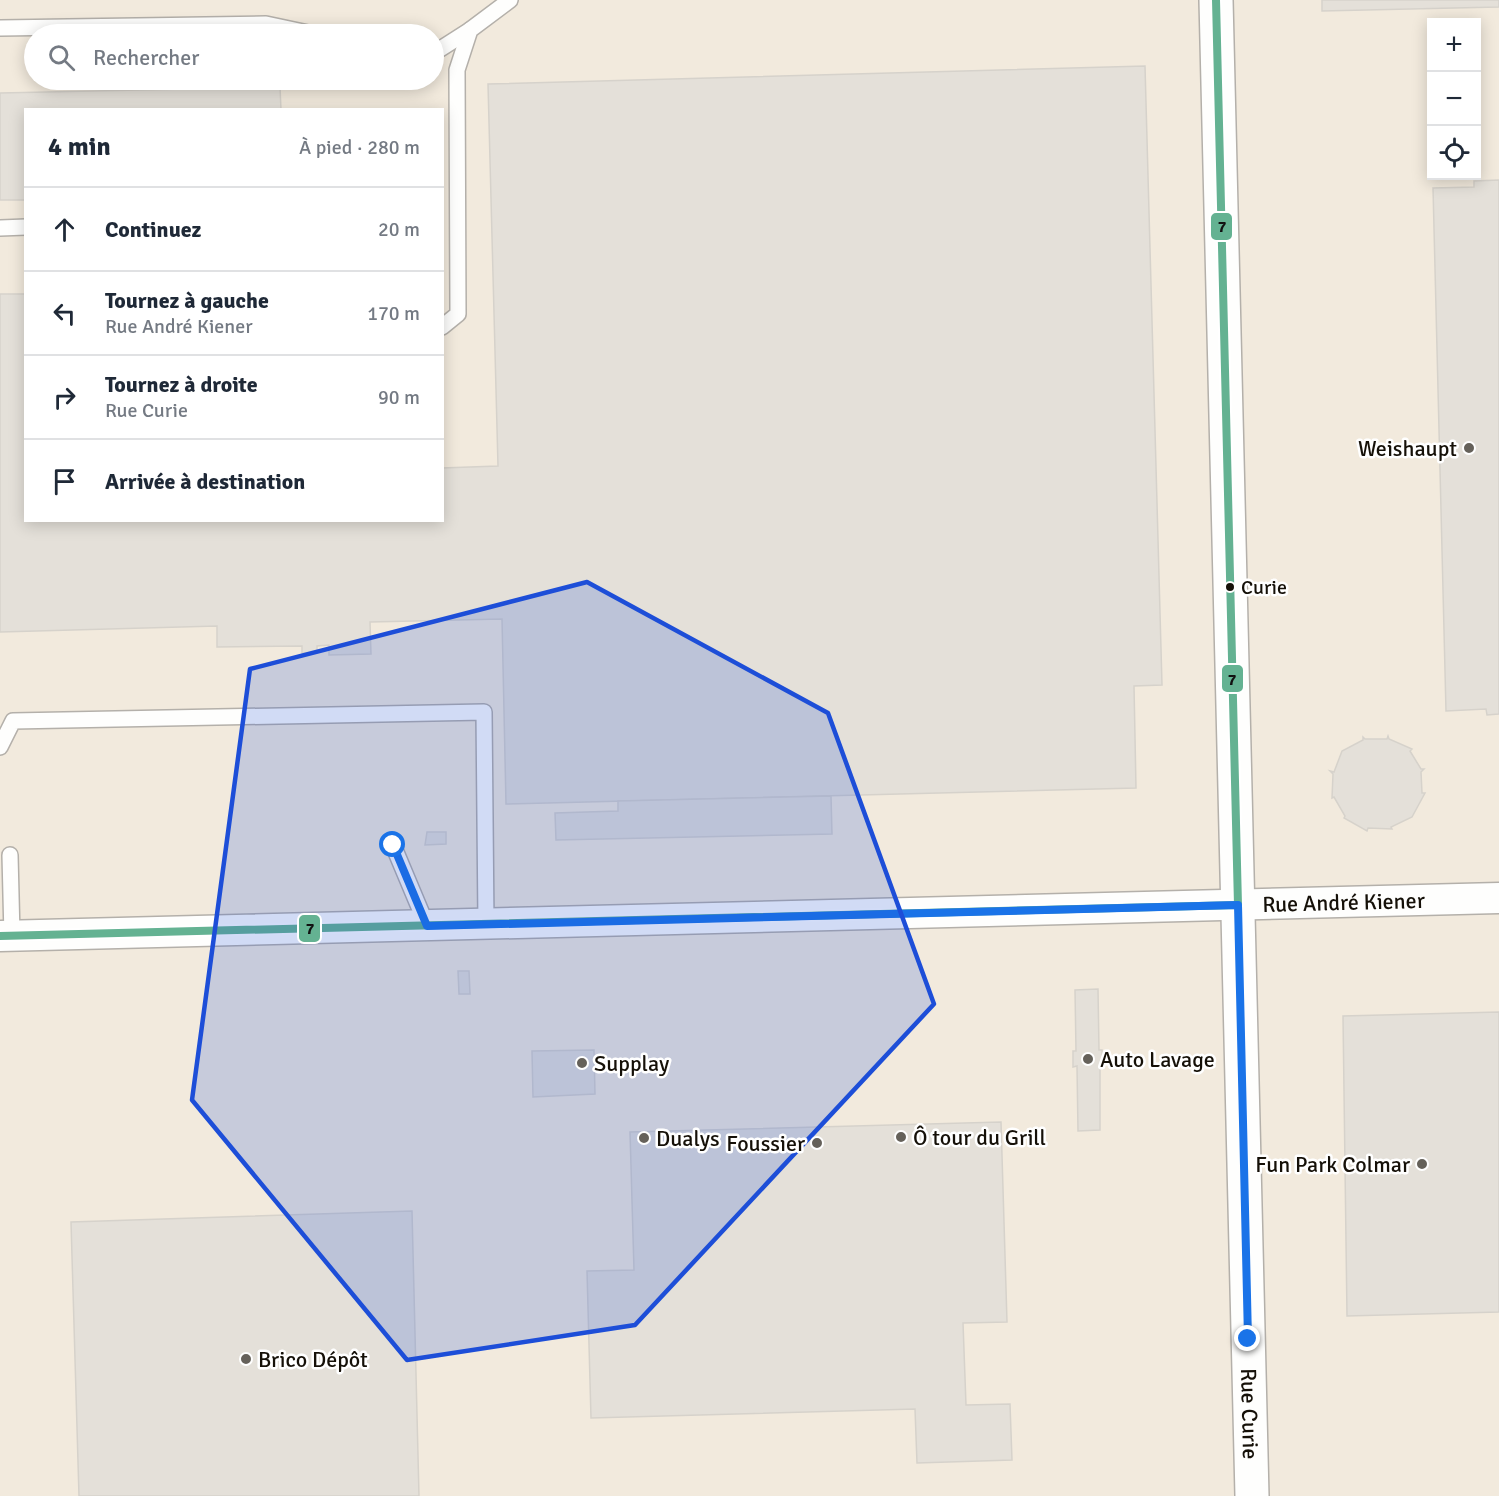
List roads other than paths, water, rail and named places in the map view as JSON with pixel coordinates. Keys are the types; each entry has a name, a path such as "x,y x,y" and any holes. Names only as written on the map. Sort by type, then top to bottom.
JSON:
{"main road":[{"name":"Rue Curie","path":"1216,0 1252,1496"}],"street":[{"name":"Rue André Kiener","path":"6,936 1499,898"}],"lane":[{"path":"444,47 510,0"},
{"path":"0,28 24,28"},
{"path":"444,325 458,314 450,210 457,70 470,30"},
{"path":"0,228 24,227"},
{"path":"0,747 13,720 484,712 486,924"},
{"path":"393,845 427,926"},
{"path":"6,936 10,855"}],"place":[{"name":"Weishaupt","path":"1469,448"},
{"name":"Curie","path":"1230,587"},
{"name":"Auto Lavage","path":"1088,1059"},
{"name":"Supplay","path":"582,1063"},
{"name":"Ô tour du Grill","path":"901,1137"},
{"name":"Dualys","path":"644,1138"},
{"name":"Foussier","path":"817,1143"},
{"name":"Fun Park Colmar","path":"1422,1164"},
{"name":"Brico Dépôt","path":"246,1359"}]}
